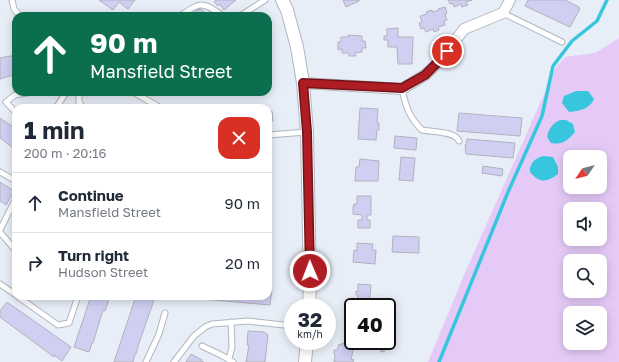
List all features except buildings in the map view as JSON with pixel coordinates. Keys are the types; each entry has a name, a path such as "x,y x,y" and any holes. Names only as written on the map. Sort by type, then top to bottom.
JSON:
{"street":[{"path":"282,0 287,10 297,47 303,83 307,132 309,298"},
{"path":"303,83 402,88 425,75 438,62 464,29 503,13 510,0"},
{"path":"305,362 306,350"}],"lane":[{"path":"12,0 14,9 17,12"},
{"path":"246,12 265,0"},
{"path":"186,12 196,5 208,5 218,12"},
{"path":"503,13 562,42"},
{"path":"402,88 405,106 413,121 422,130 453,134 458,137 459,141"},
{"path":"12,109 6,102 14,96"},
{"path":"140,96 154,104"},
{"path":"272,135 307,132"},
{"path":"0,172 12,179"},
{"path":"12,206 0,231 12,245"},
{"path":"0,284 12,293"},
{"path":"22,300 58,325 69,323 77,300"},
{"path":"146,362 165,313"},
{"path":"174,362 194,336 205,327 212,324 248,321 284,325"},
{"path":"202,346 231,360 231,322"}],"shaded area":[{"path":"619,38 619,362 428,362 464,275 556,67 565,57 595,53"}],"water":[{"path":"576,91 588,91 594,99 587,107 569,112 562,103 564,96"},
{"path":"560,120 566,120 573,124 575,132 564,142 551,143 547,137 549,131 553,125"},
{"path":"543,156 553,157 558,167 558,174 547,180 540,180 533,176 530,172 530,166 533,162 537,158"}],"waterway":[{"path":"439,362 508,192 542,116 553,66 572,41 597,21 607,0"}],"route":[{"path":"310,271 307,132 303,83 402,88 425,75 447,51"}]}
